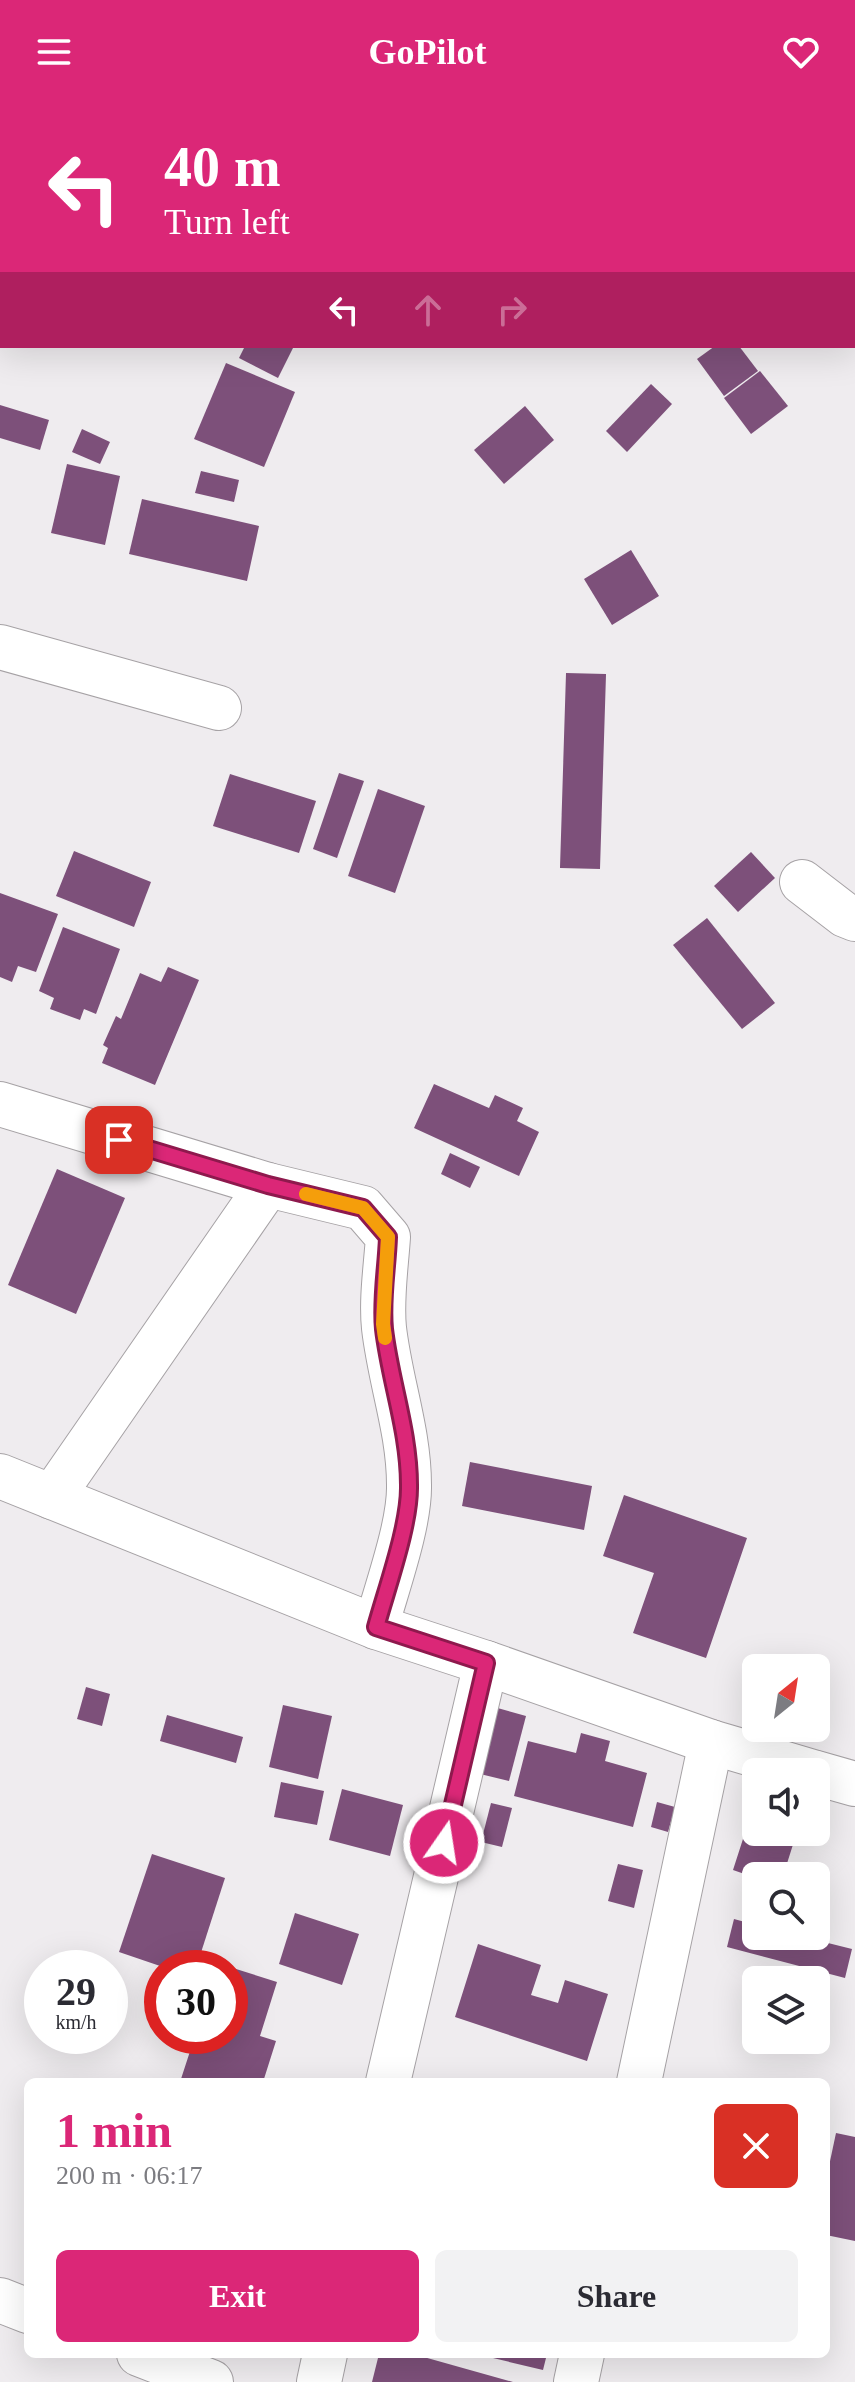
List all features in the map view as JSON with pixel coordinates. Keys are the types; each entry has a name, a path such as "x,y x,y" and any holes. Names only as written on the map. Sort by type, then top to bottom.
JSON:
{"street":[{"path":"0,647 219,708"},
{"path":"802,882 845,915 855,919"},
{"path":"0,1104 268,1185 363,1208 388,1237 383,1324 402,1413 410,1487 400,1539 376,1627"},
{"path":"52,1497 268,1185"},
{"path":"0,1476 376,1627 766,1758"},
{"path":"389,2078 486,1663"},
{"path":"640,2078 711,1742"},
{"path":"830,1777 855,1784"},
{"path":"0,2300 24,2309"},
{"path":"149,2358 211,2382"},
{"path":"319,2382 324,2358"},
{"path":"576,2382 581,2358"}],"building":[{"path":"244,348 293,348 278,378 239,358"},
{"path":"712,348 741,348 758,371 724,396 697,359"},
{"path":"226,363 295,392 264,467 194,439"},
{"path":"760,371 788,406 751,434 724,398"},
{"path":"651,384 672,404 627,452 606,431"},
{"path":"0,405 49,420 40,450 0,438"},
{"path":"525,406 554,440 504,484 474,450"},
{"path":"82,429 110,442 100,464 72,452"},
{"path":"67,464 120,476 105,545 51,533"},
{"path":"201,471 239,480 234,502 195,493"},
{"path":"142,499 259,526 247,581 129,554"},
{"path":"631,550 659,596 612,625 584,579"},
{"path":"566,673 606,674 600,869 560,868"},
{"path":"339,773 364,781 337,858 313,849"},
{"path":"230,774 316,801 299,853 213,826"},
{"path":"378,789 425,806 395,893 348,876"},
{"path":"74,851 151,882 134,927 56,896"},
{"path":"751,852 775,878 738,912 714,886"},
{"path":"0,893 58,914 36,972 18,966 12,982 0,977"},
{"path":"707,918 775,1003 742,1029 673,945"},
{"path":"63,927 120,949 96,1014 84,1009 80,1020 50,1009 54,998 39,991"},
{"path":"168,967 199,980 155,1085 102,1063 108,1048 103,1045 116,1016 121,1019 140,973 161,982"},
{"path":"434,1084 489,1108 495,1095 523,1108 517,1121 539,1132 519,1176 414,1128"},
{"path":"450,1153 480,1167 470,1188 441,1174"},
{"path":"57,1169 125,1198 76,1314 8,1285"},
{"path":"470,1462 592,1486 584,1530 462,1506"},
{"path":"624,1495 747,1538 706,1658 633,1633 654,1573 603,1556"},
{"path":"86,1687 110,1694 102,1726 77,1719"},
{"path":"283,1705 332,1716 318,1779 269,1767"},
{"path":"494,1707 526,1716 509,1781 476,1773"},
{"path":"167,1715 243,1737 236,1763 160,1741"},
{"path":"581,1733 610,1741 605,1761 647,1773 633,1827 514,1796 528,1741 576,1753"},
{"path":"281,1782 324,1791 317,1825 274,1817"},
{"path":"342,1789 403,1805 390,1856 329,1840"},
{"path":"657,1802 675,1807 668,1832 651,1827"},
{"path":"491,1803 512,1808 502,1847 481,1842"},
{"path":"742,1842 742,1846 793,1846 787,1862 742,1862 742,1873 733,1870"},
{"path":"152,1854 225,1878 202,1950 144,1950 144,1961 128,1955 128,1950 120,1950"},
{"path":"618,1864 643,1870 634,1908 608,1901"},
{"path":"295,1913 359,1934 342,1985 279,1964"},
{"path":"734,1919 742,1921 742,1950 830,1950 830,1944 852,1949 845,1978 830,1974 830,1966 799,1966 727,1947"},
{"path":"478,1944 541,1965 531,1995 558,2003 565,1980 608,1994 587,2061 455,2017"},
{"path":"248,1973 277,1982 260,2036 276,2041 264,2078 181,2078 189,2054 248,2054"},
{"path":"836,2133 855,2137 855,2241 830,2236 830,2161"},
{"path":"378,2358 427,2358 513,2382 372,2382"},
{"path":"493,2358 546,2358 543,2370"}],"slow traffic":[{"path":"306,1194 363,1208 388,1237 383,1324 385,1338"}],"route":[{"path":"119,1140 268,1185 363,1208 388,1237 383,1324 402,1413 410,1487 400,1539 376,1627 486,1663 444,1843"}]}
